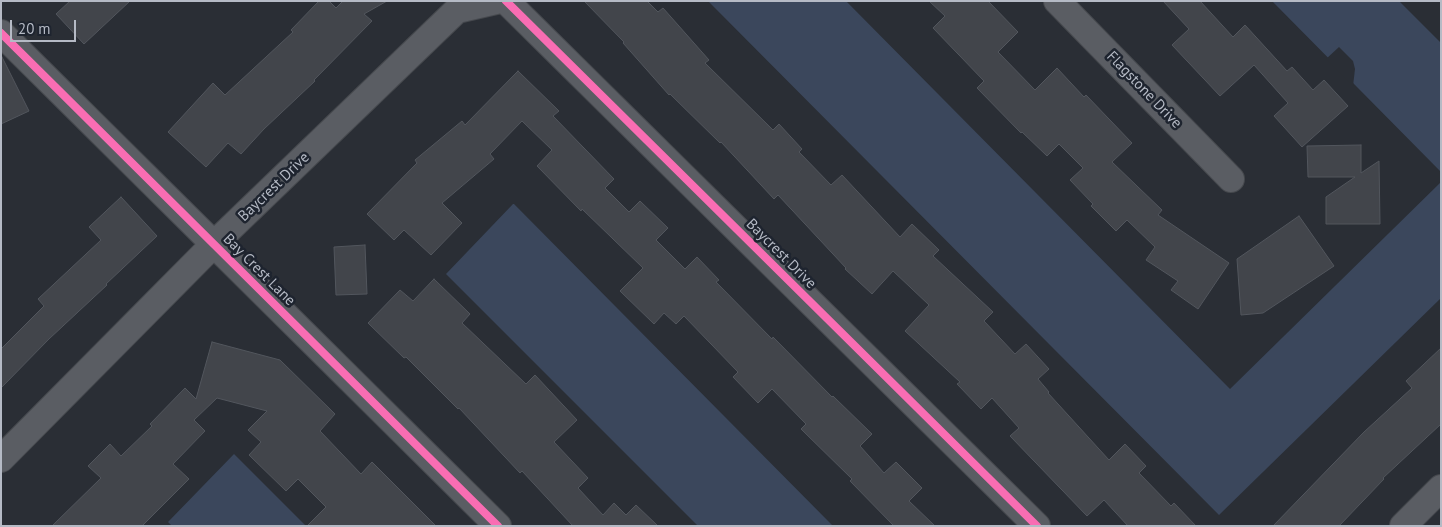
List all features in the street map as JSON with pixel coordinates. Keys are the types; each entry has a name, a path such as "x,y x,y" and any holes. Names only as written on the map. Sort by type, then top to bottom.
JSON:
{"street":[{"name":"Baycrest Drive","path":"1,459 214,244 457,10 496,1"},
{"name":"Baycrest Drive","path":"506,1 1037,526"},
{"name":"Flagstone Drive","path":"1057,1 1231,179"},
{"name":"Bay Crest Lane","path":"1,33 498,526"},
{"path":"1403,526 1441,488"}],"water":[{"path":"708,1 846,1 1230,389 1441,182 1441,298 1219,515"},
{"path":"1272,1 1399,1 1441,43 1441,172"},
{"path":"513,204 833,526 698,526 446,274"},
{"path":"234,454 306,526 172,526 168,522"}],"pier":[{"path":"1339,47 1353,61 1355,69 1353,86 1326,59"}],"building":[{"path":"70,1 130,1 84,44 56,14"},
{"path":"319,1 329,1 336,8 343,1 387,1 364,14 372,21 241,154 228,143 206,167 168,132 213,83 225,95 293,32 291,30"},
{"path":"584,1 647,1 658,12 663,8 709,60 705,63 773,130 779,124 802,149 799,152 831,185 842,175 900,237 912,224 939,250 933,256 993,312 984,321 1015,354 1026,344 1049,369 1038,379 1048,393 1109,460 1125,444 1146,466 1139,473 1171,506 1174,503 1196,526 1128,526 1104,500 1087,516 1010,436 1019,428 992,398 981,409 957,384 960,382 905,331 929,305 893,271 872,294 845,269 778,195 774,199 721,142 669,95 624,42"},
{"path":"929,1 988,1 1018,32 998,52 1035,90 1057,68 1132,143 1112,162 1162,210 1158,215 1229,263 1198,309 1171,290 1178,281 1146,260 1155,247 1127,220 1116,231 1091,206 1093,204 1070,180 1083,168 1059,144 1047,156 1021,133 977,88 984,81 933,28 945,16"},
{"path":"1163,1 1200,1 1233,37 1245,25 1287,71 1292,67 1313,90 1324,80 1348,106 1302,147 1274,116 1288,103 1254,65 1220,96 1172,45 1189,29"},
{"path":"1,55 29,111 1,124"},
{"path":"518,71 559,111 553,116 614,179 605,188 629,212 640,201 668,228 656,240 685,269 697,257 719,280 716,282 772,339 773,337 832,397 872,434 860,446 884,473 896,462 922,488 909,501 935,526 894,526 850,481 852,479 801,429 806,424 772,389 758,403 733,377 738,372 684,316 676,324 664,313 654,324 620,291 643,268 582,209 581,211 537,166 552,150 522,121 490,154 494,159 442,203 462,223 431,255 404,230 394,240 367,214 417,163 415,160 462,121 465,125"},
{"path":"1361,145 1361,173 1379,161 1380,224 1326,224 1326,197 1355,177 1308,177 1307,146"},
{"path":"121,197 157,236 49,339 1,388 1,349 44,306 38,299 101,240 89,227"},
{"path":"1299,216 1334,266 1263,313 1241,315 1237,259"},
{"path":"365,245 367,294 336,295 334,247"},
{"path":"434,279 470,314 462,323 526,384 535,375 577,420 554,442 588,478 578,488 603,515 614,503 626,515 636,505 658,526 573,526 522,471 520,473 459,408 368,323 400,290 413,301"},
{"path":"212,342 280,360 335,414 320,431 361,474 372,462 436,526 307,526 326,507 298,479 286,491 249,455 261,442 248,430 267,411 217,398 194,420 205,431 173,464 189,479 142,526 52,526 101,478 88,466 110,444 121,456 152,426 150,424 185,388 196,399"},
{"path":"1441,348 1441,424 1383,478 1339,526 1273,526 1364,432 1412,388 1406,381"}],"cycle path":[{"path":"506,1 1037,526"},
{"path":"1,33 498,526"}]}
